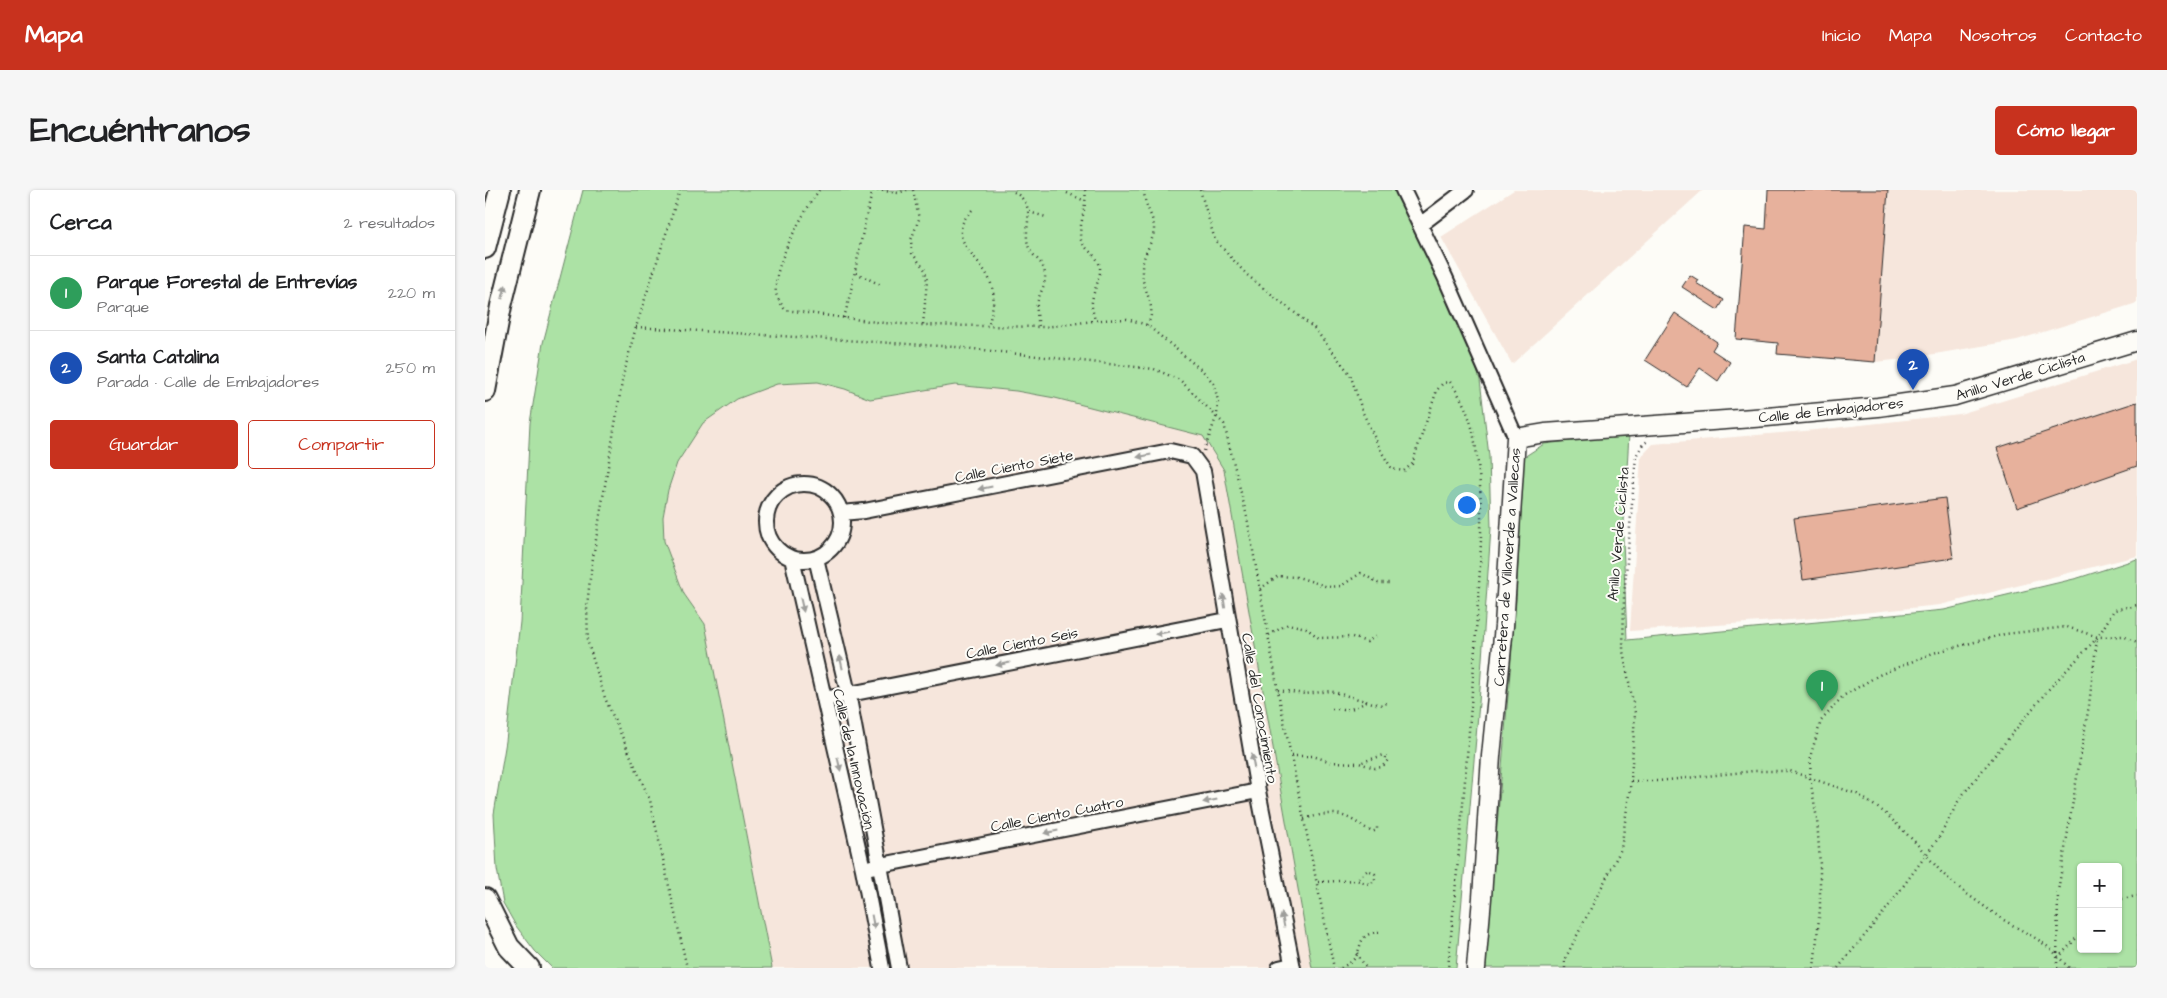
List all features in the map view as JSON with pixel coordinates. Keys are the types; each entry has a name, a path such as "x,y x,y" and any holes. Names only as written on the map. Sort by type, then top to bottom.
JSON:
{"highway":[{"path":"485,248 500,190"},
{"path":"485,391 501,306 532,190"},
{"path":"485,899 509,948 529,968"}],"main road":[{"name":"Calle de Embajadores","path":"1517,438 1545,433 1878,406 1955,396 2137,341"},
{"name":"Carretera de Villaverde a Vallecas","path":"1476,968 1491,756 1504,626 1517,438"}],"street":[{"name":"Carretera de Villaverde a Vallecas","path":"1403,190 1517,438"},
{"path":"1444,206 1447,190"},
{"path":"1420,225 1466,190"},
{"name":"Calle Ciento Siete","path":"841,514 864,512 1170,451 1195,460"},
{"name":"Calle del Conocimiento","path":"1195,460 1203,471 1227,620 1288,967"},
{"path":"802,484 815,485 827,491 835,500 841,514 841,527 837,540 828,551 816,558 804,560 791,558 780,551 772,542 767,530 766,516 771,504 779,494 789,487 802,484"},
{"name":"Calle de la Innovación","path":"791,558 863,869 882,968"},
{"name":"Calle de la Innovación","path":"816,558 848,693 899,968"},
{"name":"Calle Ciento Seis","path":"824,700 848,693 1227,620"},
{"name":"Calle Ciento Cuatro","path":"863,869 1258,792"}],"path":[{"path":"680,190 636,327 623,376 591,570 587,606 588,643 605,698 650,800 687,968"},
{"path":"819,190 801,218 785,252 776,283 776,294 785,310 844,318 923,325 1039,327 1095,320 1127,319 1147,325 1205,373 1213,384 1218,401 1217,415 1209,440 1195,460"},
{"path":"844,318 856,274 863,226 873,190"},
{"path":"877,190 898,193 907,190"},
{"path":"913,190 919,219 911,240 912,253 925,270 927,281 923,325"},
{"path":"1085,190 1079,238 1084,248 1095,256 1100,265 1100,275 1091,303 1095,320"},
{"path":"1143,190 1147,210 1155,228 1144,255 1142,271 1143,281 1152,303 1151,319 1147,325"},
{"path":"1200,190 1215,240 1247,275 1314,328 1350,374 1363,413 1392,469 1404,471 1412,464 1437,390 1443,383 1451,382 1459,393 1474,435 1478,465 1482,537 1467,768 1448,968"},
{"path":"1014,192 1025,203 1029,212 1029,248 1041,261 1045,273 1045,286 1037,304 1039,327"},
{"path":"1067,193 1085,201"},
{"path":"972,210 962,220 960,232 963,243 986,271 992,285 995,301 989,325"},
{"path":"1029,212 1046,217"},
{"path":"856,274 881,285"},
{"path":"636,327 956,347 1154,368 1180,380 1224,424 1247,518 1278,690 1334,968"},
{"name":"Anillo Verde Ciclista","path":"1565,968 1565,959 1621,849 1631,781 1635,713 1623,651 1623,596 1636,456 1643,444 1649,440"},
{"path":"1260,589 1278,576 1297,577 1328,587 1341,586 1361,573 1378,583 1390,583"},
{"path":"1838,968 1888,907 1927,855 1940,836 1960,798 2047,691 2098,637 2114,610 2137,605"},
{"path":"1269,635 1288,624 1306,628 1319,638 1352,637 1367,642 1376,636"},
{"path":"1814,968 1820,908 1820,865 1817,819 1810,778 1811,754 1821,721 1843,696 1879,676 1933,653 2005,634 2067,627 2098,637 2123,636 2137,642"},
{"path":"2057,968 2058,892 2089,705 2098,637"},
{"path":"1278,690 1305,694 1330,691 1350,695 1380,705 1387,703"},
{"path":"1332,709 1351,709 1368,702"},
{"path":"1291,756 1313,756 1331,762 1359,763 1375,768 1382,767 1387,760 1384,755 1359,763"},
{"path":"1631,781 1658,781 1753,771 1790,771 1857,794 1884,812 1964,892 2002,919 2051,949 2069,968"},
{"path":"1304,819 1327,813 1345,816 1372,832 1377,830 1377,824"},
{"path":"1318,882 1356,880 1369,884 1375,881 1375,874 1368,870 1356,880"},
{"path":"2122,899 2137,896"},
{"path":"1341,968 1352,961 1363,938 1369,933 1379,932"},
{"path":"2058,958 2077,937"},
{"path":"1357,953 1366,968"}],"shaded area":[{"path":"1514,190 1703,190 1512,364 1441,237"},
{"path":"1888,190 2137,190 2137,303 2017,340 1905,359 1875,362"},
{"path":"2137,359 2137,556 1940,605 1803,619 1630,631 1641,457 1653,444 1816,430 1960,414"},
{"path":"818,382 845,389 870,399 955,385 1016,391 1056,398 1203,436 1224,470 1312,968 772,968 705,624 684,594 664,541 663,517 668,491 677,463 703,423 737,399 777,384"}],"green space":[{"path":"583,190 1400,190 1469,343 1480,380 1489,456 1491,528 1479,703 1456,968 1312,968 1224,470 1203,436 1055,398 1016,391 955,385 870,399 845,389 818,382 777,384 737,399 703,423 677,463 668,490 663,517 664,541 684,594 705,624 772,968 552,968 535,951 516,926 503,903 497,869 494,814 506,741 520,622 530,423 543,343"},
{"path":"1629,434 1623,539 1627,640 1944,610 2078,578 2137,559 2137,968 1485,968 1516,601 1524,457 1544,444"}],"building":[{"path":"1768,190 1888,190 1875,362 1777,354 1778,343 1736,339 1745,227 1766,229"},
{"path":"1690,275 1698,280 1696,283 1724,300 1718,310 1682,287"},
{"path":"1675,313 1717,342 1712,350 1730,362 1718,381 1700,368 1687,387 1645,360"},
{"path":"2137,402 2137,466 2017,508 1997,448"},
{"path":"1945,498 1953,558 1803,580 1794,518"}],"place":[{"name":"Santa Catalina","path":"1913,390"},
{"name":"Parque Forestal de Entrevías","path":"1822,711"}]}
